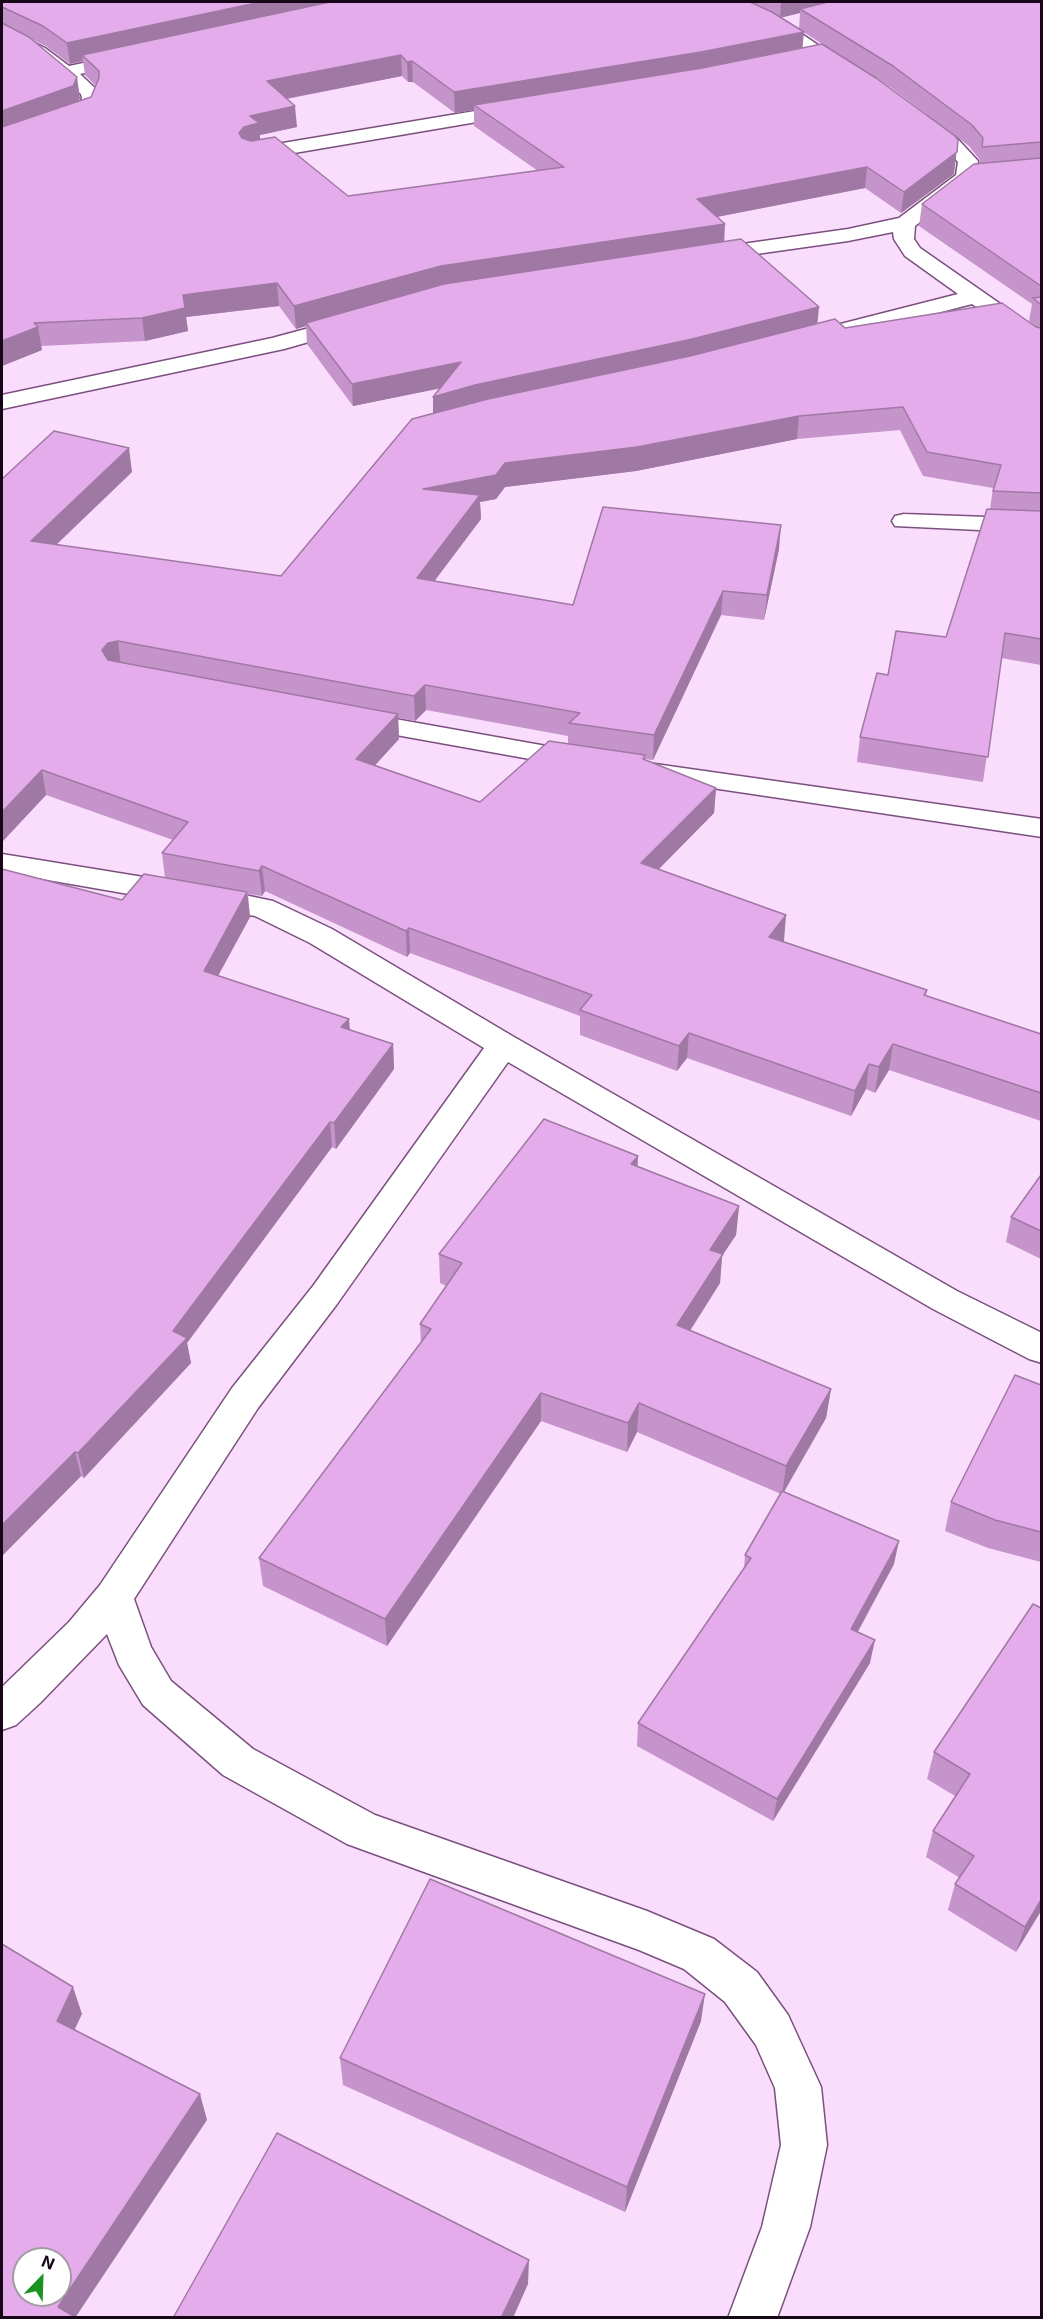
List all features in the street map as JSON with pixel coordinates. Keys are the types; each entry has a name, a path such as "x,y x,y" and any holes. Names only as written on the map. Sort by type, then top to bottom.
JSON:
{"street":[{"path":"727,2 777,26 862,80"},
{"path":"777,26 800,20"},
{"path":"2,32 39,52 66,72 90,92 91,98 86,112 2,141"},
{"path":"66,72 146,55"},
{"path":"801,60 823,56"},
{"path":"252,154 530,108"},
{"path":"690,258 848,235 906,223 974,177 968,161 961,152 909,112"},
{"path":"906,223 903,232 904,239 912,252 1041,343"},
{"path":"803,340 976,296"},
{"path":"2,402 276,344 364,319"},
{"path":"904,521 1041,526"},
{"path":"328,714 612,766 1041,828"},
{"path":"2,863 211,897 263,908 321,936 503,1045 945,1299 1041,1349"},
{"path":"2,1712 83,1634 114,1597 245,1398 325,1295 503,1045"},
{"path":"114,1597 133,1653 157,1693 238,1762 362,1830 647,1932 699,1954 741,1987 772,2030 798,2087 804,2145 786,2227 752,2318"}],"building":[{"path":"2,2 261,2 67,43 43,26 2,7"},
{"path":"330,2 750,2 772,12 804,32 701,52 454,92 412,61 407,62 401,55 267,81 295,106 250,116 259,123 244,127 239,133 242,138 251,141 275,137 348,196 564,167 474,105 702,68 822,44 876,78 955,136 958,140 957,152 904,192 867,167 697,199 725,224 441,266 294,306 277,283 183,295 185,308 142,318 34,323 38,327 2,341 2,127 91,97 99,78 99,71 82,55"},
{"path":"828,2 1041,2 1041,142 982,147 983,138 972,125 893,66 800,9"},
{"path":"2,23 29,37 77,77 73,86 2,111"},
{"path":"1041,158 1041,286 922,204 974,164"},
{"path":"741,239 819,307 688,340 475,385 433,397 461,362 352,384 306,323 444,284"},
{"path":"1041,297 1041,305 1033,298"},
{"path":"1002,303 1036,327 1041,328 1041,493 993,491 1001,465 927,452 903,407 799,416 637,447 505,463 496,475 423,489 480,495 417,578 573,605 603,507 781,525 767,595 723,591 654,735 569,723 580,713 425,685 414,696 118,641 108,643 102,650 108,660 398,714 356,759 480,802 549,741 645,755 643,759 716,788 641,863 786,915 769,937 927,990 924,995 1041,1034 1041,1093 893,1044 879,1067 869,1064 855,1091 689,1033 679,1046 580,1010 592,995 409,928 406,931 262,866 259,871 162,853 188,822 42,770 2,812 2,479 54,431 129,448 31,541 281,576 412,419 488,399 690,356 835,319 845,328"},
{"path":"987,509 1041,511 1041,639 1005,633 988,757 860,737 877,673 888,675 896,631 946,637"},
{"path":"2,869 122,900 144,874 247,892 204,971 349,1019 341,1027 393,1044 334,1123 330,1122 173,1331 187,1338 78,1453 75,1452 2,1525"},
{"path":"544,1119 638,1156 631,1164 739,1206 710,1250 723,1254 677,1325 831,1389 786,1466 639,1403 628,1423 541,1393 385,1619 259,1558 431,1329 420,1324 462,1263 439,1254"},
{"path":"1041,1175 1041,1231 1011,1217"},
{"path":"1015,1375 1041,1385 1041,1532 995,1520 951,1502"},
{"path":"782,1491 899,1541 851,1629 875,1640 777,1799 638,1723 751,1558 745,1555"},
{"path":"1033,1604 1041,1608 1041,1900 1025,1927 955,1884 974,1856 933,1831 970,1774 934,1752"},
{"path":"430,1879 705,1994 627,2187 340,2058"},
{"path":"2,1944 73,1987 57,2021 200,2094 72,2286 72,2247 12,2247 12,2307 58,2307 77,2318 2,2318"},
{"path":"277,2133 529,2260 501,2318 173,2318"}]}
